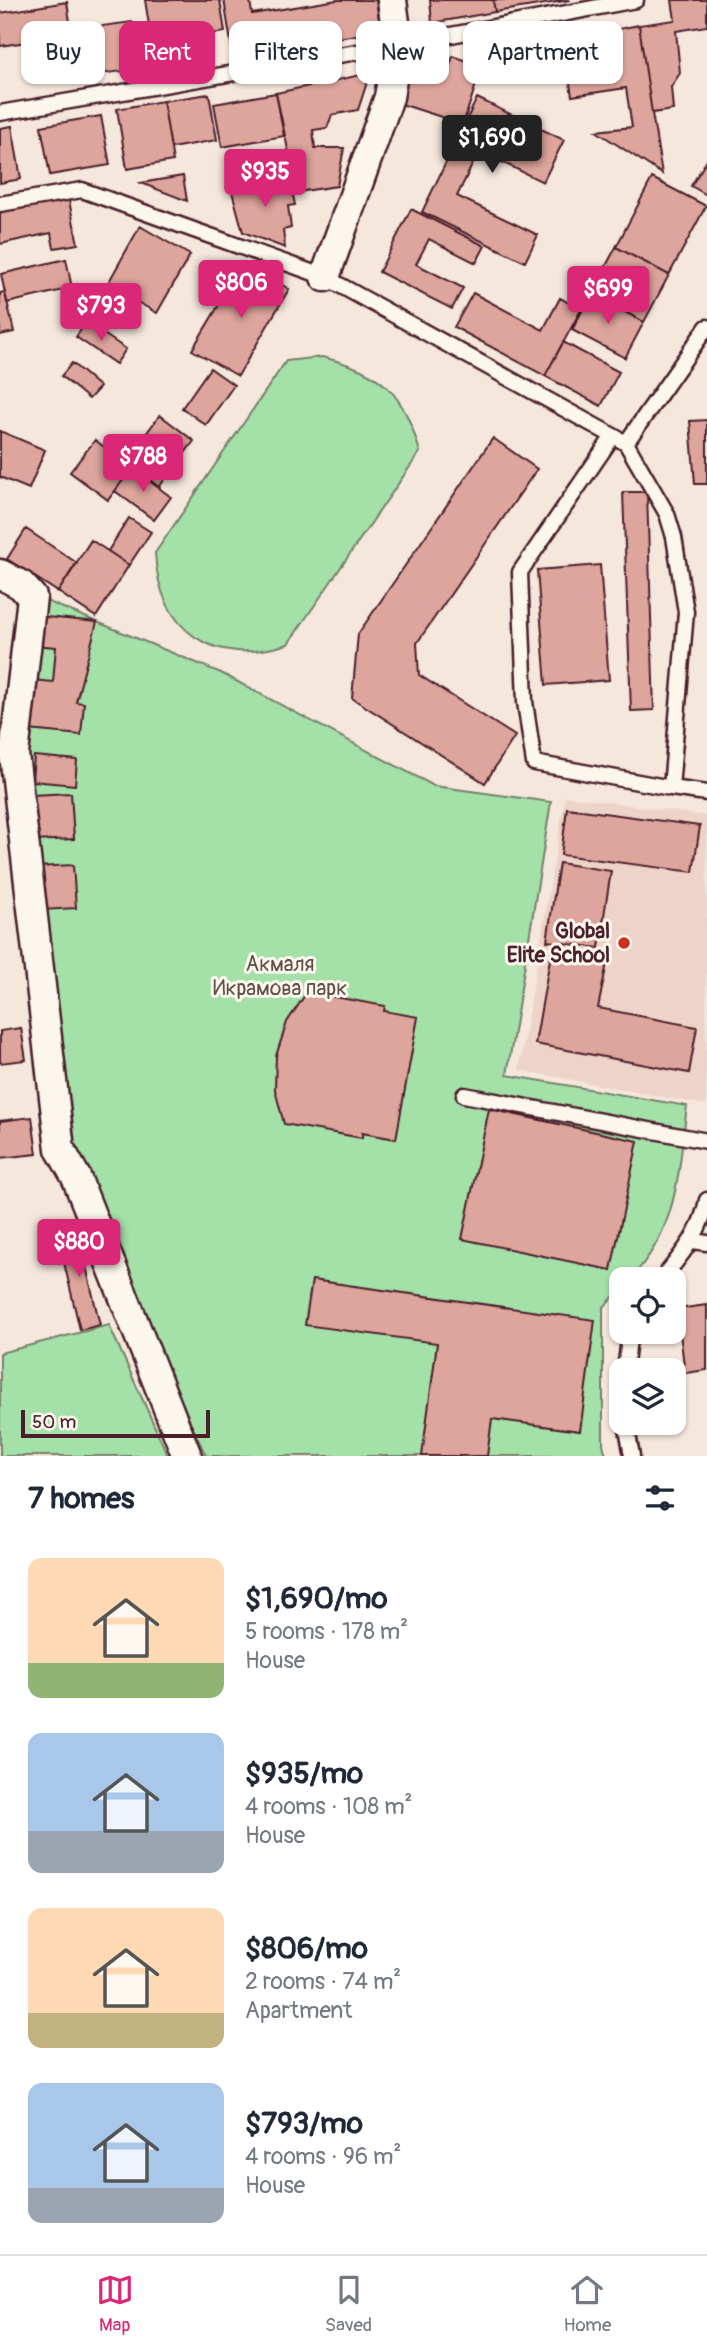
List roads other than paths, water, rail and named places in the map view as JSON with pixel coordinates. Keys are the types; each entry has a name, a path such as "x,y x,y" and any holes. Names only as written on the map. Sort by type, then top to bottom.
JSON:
{"street":[{"path":"392,0 395,21"},
{"path":"325,277 391,84"},
{"path":"0,574 21,585 32,597 14,754 61,1149 76,1177 187,1456"}],"lane":[{"path":"449,36 636,0"},
{"path":"0,113 356,53"},
{"path":"0,204 82,190 325,277 626,443 667,514 674,537 686,612 671,788"},
{"path":"626,443 707,327"},
{"path":"613,436 520,572 525,702 534,763 707,793"},
{"path":"464,1096 707,1141"},
{"path":"674,1267 700,1242 707,1200"},
{"path":"628,1435 632,1456"}],"place":[{"name":"Global Elite School","path":"624,943"}],"park label":[{"name":"Акмаля Икрамова парк","path":"280,976"}]}
